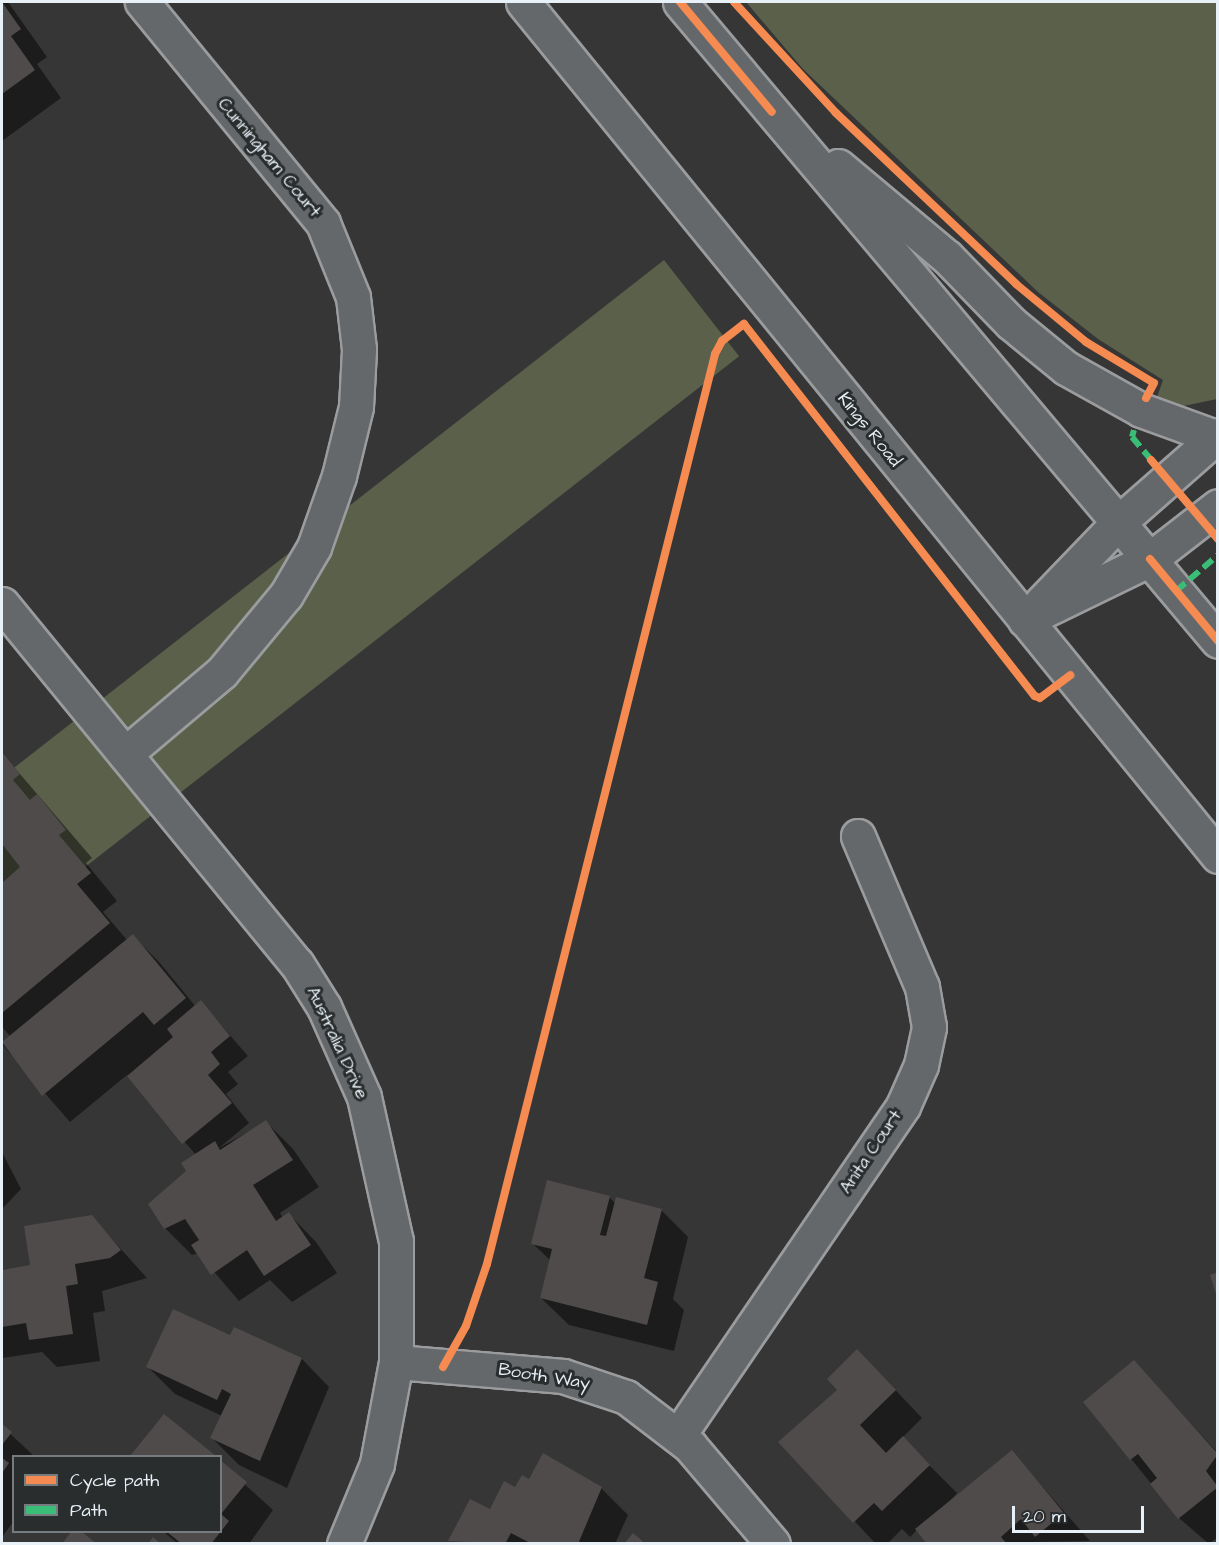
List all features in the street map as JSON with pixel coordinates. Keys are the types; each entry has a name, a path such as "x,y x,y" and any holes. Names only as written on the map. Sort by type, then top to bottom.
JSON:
{"street":[{"name":"Cunningham Court","path":"125,754 222,672 297,576 314,547 339,476 356,407 359,349 353,297 323,223 142,2"},
{"name":"Kings Road","path":"523,2 1218,856"},
{"path":"680,2 1218,641"},
{"path":"772,112 947,257 1011,323 1065,368 1141,410 1216,436 1119,522 1025,620"},
{"path":"1025,620 1150,559 1218,506"},
{"name":"Australia Drive","path":"2,604 297,964 348,1059 389,1189 398,1275 396,1362 377,1464 344,1544"},
{"name":"Anita Court","path":"678,1436 903,1106 921,1065 929,1027 922,987 858,836"},
{"name":"Booth Way","path":"396,1362 563,1376 626,1397 678,1436 773,1544"}],"green space":[{"path":"746,2 1217,2 1217,399 1179,407 1156,400 1163,380 1098,339 1038,292 803,69"},
{"path":"664,260 739,356 2,932 2,777"}],"building":[{"path":"2,2 21,29 11,36 35,70 2,94"},
{"path":"2,752 20,774 13,780 30,800 37,794 66,830 59,835 91,873 77,884 110,923 2,1013 2,883 20,867 2,844"},
{"path":"133,934 186,998 154,1025 143,1012 42,1096 2,1042"},
{"path":"201,1000 230,1036 211,1052 220,1064 208,1075 232,1103 182,1144 127,1076 173,1037 167,1029"},
{"path":"266,1120 293,1160 253,1185 276,1221 289,1212 311,1245 264,1276 247,1250 211,1275 191,1245 199,1240 185,1219 164,1229 148,1204 186,1171 181,1163 215,1141 220,1150"},
{"path":"547,1180 610,1196 600,1235 606,1236 616,1197 662,1209 644,1278 658,1282 647,1325 540,1298 552,1249 531,1244"},
{"path":"92,1215 121,1250 110,1258 75,1264 78,1284 66,1286 73,1334 29,1340 26,1323 2,1327 2,1270 30,1265 24,1226"},
{"path":"1218,1272 1218,1297 1217,1297 1210,1275"},
{"path":"173,1309 230,1335 234,1327 302,1358 260,1461 210,1438 231,1394 222,1389 217,1400 146,1367"},
{"path":"857,1349 896,1390 860,1425 886,1453 903,1436 930,1465 882,1511 874,1503 853,1523 778,1442 837,1390 827,1379"},
{"path":"1134,1360 1218,1454 1206,1471 1218,1487 1178,1519 1150,1484 1157,1478 1138,1454 1130,1460 1083,1402"},
{"path":"164,1414 215,1455 131,1455"},
{"path":"2,1424 12,1432 2,1445"},
{"path":"1012,1450 1064,1513 1035,1537 1021,1519 1001,1537 1007,1544 927,1544 915,1529"},
{"path":"543,1453 602,1487 578,1544 532,1544 511,1533 505,1544 448,1541 470,1499 490,1509 504,1481 515,1487 522,1475 529,1479"},
{"path":"2,1458 9,1463 2,1473"},
{"path":"222,1462 247,1482 222,1513"},
{"path":"222,1515 229,1521 222,1530"},
{"path":"70,1533 83,1533 97,1544 62,1544"},
{"path":"168,1533 220,1533 211,1544 182,1544"},
{"path":"633,1533 646,1544 624,1544"},
{"path":"153,1537 161,1544 148,1544"}],"marked path":[{"path":"1134,430 1132,437 1151,460"},
{"path":"1176,591 1218,555"}],"cycle path":[{"path":"680,2 772,112"},
{"path":"734,2 836,113 1016,284 1086,342 1154,383 1146,398"},
{"path":"443,1367 466,1326 487,1264 715,354 722,341 744,324 1035,696 1040,698 1070,675"},
{"path":"1151,460 1218,539"},
{"path":"1150,559 1218,641"}]}
